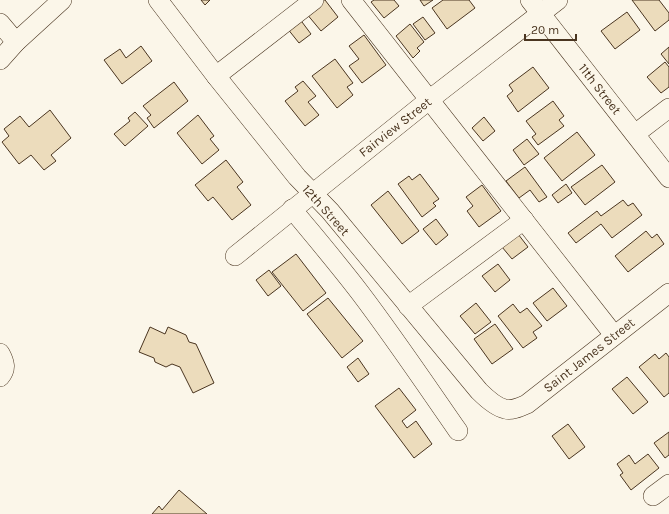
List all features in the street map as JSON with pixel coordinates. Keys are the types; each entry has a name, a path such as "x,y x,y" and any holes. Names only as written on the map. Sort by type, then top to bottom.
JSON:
{"street":[{"path":"0,60 16,42 62,0"},
{"name":"12th Street","path":"158,0 216,76 297,177 330,211 479,391 498,406 506,409"},
{"path":"216,76 314,0"},
{"path":"351,0 614,336"},
{"name":"Fairview Street","path":"235,256 429,100 535,7 558,0"},
{"name":"11th Street","path":"535,7 669,178"},
{"path":"0,23 16,42"},
{"path":"635,134 669,108"},
{"name":"12th Street","path":"292,209 380,319 458,431"},
{"path":"408,306 524,220"},
{"name":"Saint James Street","path":"506,409 517,409 527,404 669,293"},
{"path":"0,353 5,362 4,373 0,377"},
{"path":"653,496 669,484"}],"building":[{"path":"201,0 210,0 205,5"},
{"path":"322,0 325,0 338,17 321,31 306,13"},
{"path":"374,0 394,0 399,6 384,18 371,2"},
{"path":"420,0 433,0 424,6"},
{"path":"443,0 469,0 475,8 447,29 432,8"},
{"path":"632,0 659,0 669,13 669,20 655,31"},
{"path":"627,12 640,30 615,49 601,31"},
{"path":"423,17 435,33 425,40 413,24"},
{"path":"299,18 311,34 299,43 287,28"},
{"path":"410,24 424,42 417,48 420,51 413,58 396,36"},
{"path":"364,35 386,65 362,83 349,66 359,59 349,46"},
{"path":"141,46 152,61 122,84 104,60 120,49 126,58"},
{"path":"669,47 669,64 661,54"},
{"path":"335,59 353,83 347,87 353,95 337,108 312,76"},
{"path":"665,62 669,67 669,87 661,93 647,77"},
{"path":"533,67 549,88 518,112 507,96 513,91 509,85"},
{"path":"303,81 316,96 308,102 319,115 305,126 285,101 298,91 295,87"},
{"path":"174,82 188,101 154,128 147,118 151,115 143,106"},
{"path":"553,101 564,116 559,120 564,126 538,145 532,137 536,134 526,121"},
{"path":"50,110 71,138 51,155 56,161 44,170 31,155 19,164 2,142 9,136 4,129 20,116 29,127"},
{"path":"135,112 148,126 125,146 114,134 130,121 128,118"},
{"path":"198,115 214,136 210,139 219,150 202,164 177,133"},
{"path":"484,117 495,131 483,141 472,128"},
{"path":"577,132 595,155 562,181 544,158"},
{"path":"527,139 539,154 524,165 513,150"},
{"path":"226,160 243,182 237,187 251,205 232,220 213,197 208,201 195,185"},
{"path":"602,165 615,182 585,205 571,187"},
{"path":"525,167 547,197 539,202 530,190 519,198 506,181"},
{"path":"420,174 439,199 433,203 436,206 422,217 398,184 409,176 412,180"},
{"path":"566,184 572,193 558,203 552,195"},
{"path":"482,185 501,211 479,227 467,211 473,206 466,197"},
{"path":"388,191 419,231 402,244 371,205"},
{"path":"623,200 628,206 633,203 642,215 612,238 601,224 576,243 568,233 597,211 601,216"},
{"path":"436,219 448,235 436,245 423,229"},
{"path":"646,231 652,238 657,234 664,244 628,272 615,256"},
{"path":"518,234 528,247 512,259 502,247"},
{"path":"296,254 326,293 303,311 272,272"},
{"path":"498,264 510,280 495,292 482,276"},
{"path":"269,270 281,286 268,296 256,280"},
{"path":"553,288 567,306 547,321 533,303"},
{"path":"328,298 363,341 342,358 307,314"},
{"path":"476,303 491,322 475,334 460,316"},
{"path":"513,304 520,313 527,308 542,326 533,332 537,338 523,348 498,316"},
{"path":"495,324 513,349 492,364 474,339"},
{"path":"150,327 165,334 168,327 186,335 189,342 196,344 214,383 193,393 180,367 172,364 166,367 155,362 154,358 139,352"},
{"path":"666,353 669,357 669,393 664,397 639,367 655,354 659,359"},
{"path":"358,358 369,374 358,382 347,367"},
{"path":"627,377 648,402 633,414 612,389"},
{"path":"399,388 416,410 402,421 407,428 416,421 432,444 414,458 375,406"},
{"path":"568,424 585,447 569,459 552,436"},
{"path":"669,432 669,455 665,458 654,443"},
{"path":"648,454 659,468 631,490 620,475 623,473 617,464 629,455 635,464"},
{"path":"179,490 207,514 152,514 159,506 162,510"}]}
